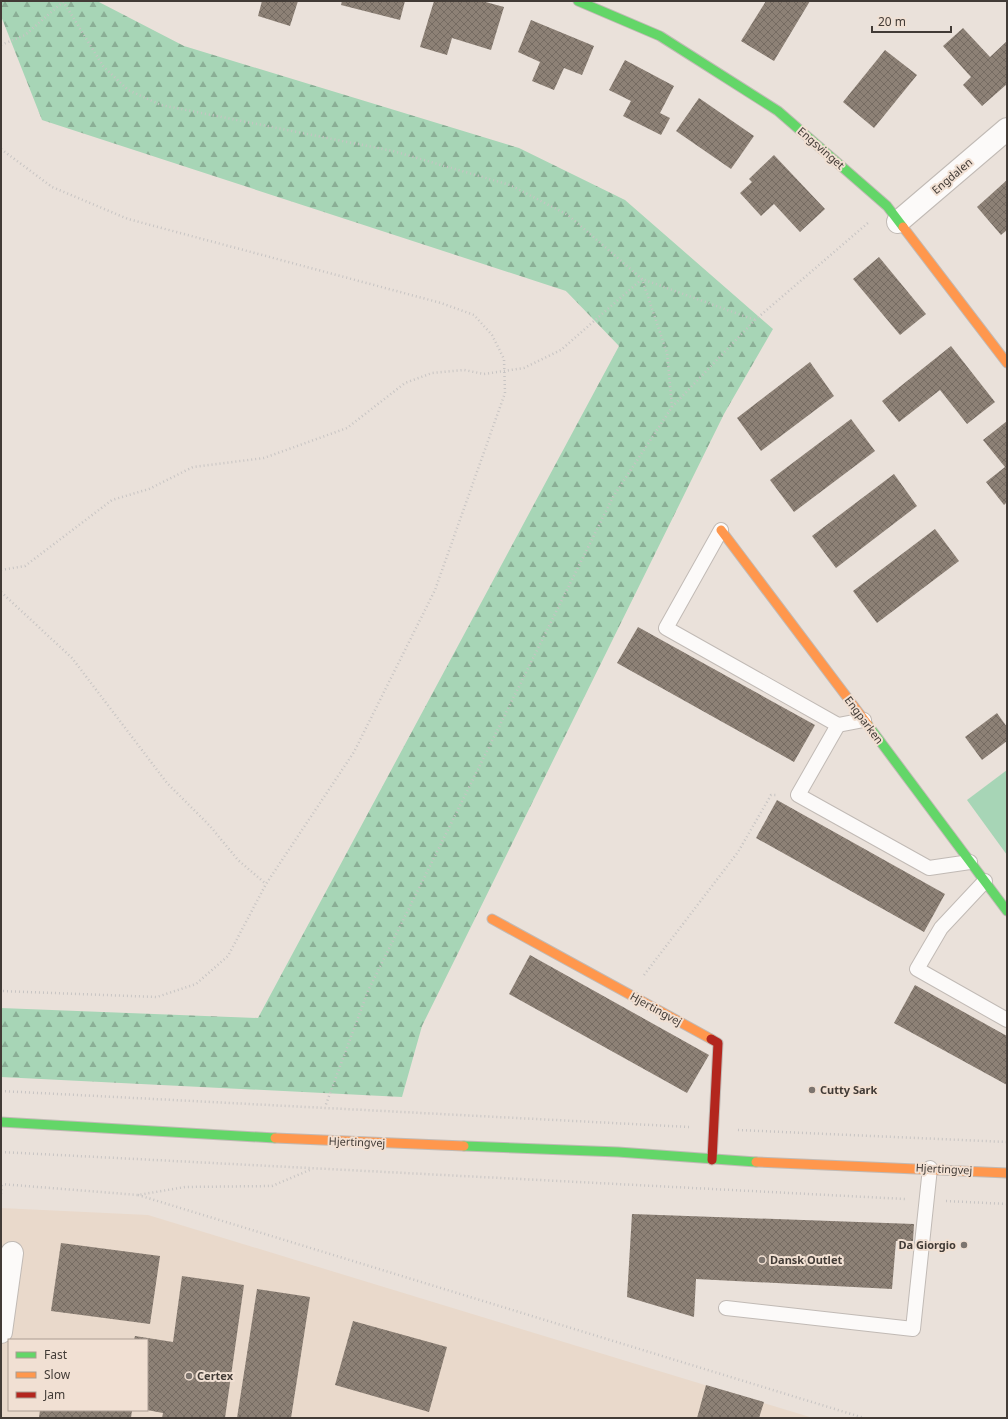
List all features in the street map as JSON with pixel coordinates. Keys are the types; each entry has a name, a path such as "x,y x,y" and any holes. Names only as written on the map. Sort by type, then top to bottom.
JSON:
{"street":[{"name":"Engsvinget","path":"578,1 660,36 778,110 892,214 1007,363"},
{"name":"Engdalen","path":"892,214 1007,129"},
{"name":"Engparken","path":"721,530 1007,911"},
{"name":"Hjertingvej","path":"492,919 718,1043 712,1160"},
{"name":"Hjertingvej","path":"1,1122 313,1140 618,1152 712,1160 930,1168 1007,1173"},
{"path":"1,1329 12,1253"}],"lane":[{"path":"721,530 666,628 838,725 864,720"},
{"path":"838,725 798,795 929,868 970,862"},
{"path":"985,881 941,928 917,969 1007,1020"},
{"path":"726,1308 913,1329 930,1168"}],"path":[{"path":"1,45 25,35 63,1 104,66 128,90 161,105 393,150 510,185 568,215 642,279 755,320"},
{"path":"1,149 52,186 128,219 441,303 474,315 492,335 504,359 505,393 435,590 354,752 266,884 228,956 196,984 157,997 1,990"},
{"path":"325,1107 371,984 613,497 672,407 755,320 892,214"},
{"path":"1,570 25,566 112,500 149,489 193,466 264,458 347,428 405,383 432,373 464,370 484,374 524,368 560,350 642,279"},
{"path":"642,279 667,353 672,407"},
{"path":"1,592 72,658 167,783 210,826 238,860 266,884"},
{"path":"630,994 738,852 771,795 798,795"},
{"path":"1,1091 325,1107 714,1129 1007,1142"},
{"path":"1,1152 1007,1204"},
{"path":"138,1195 185,1187 272,1186 312,1169"},
{"path":"1,1194 1,1184 138,1195 864,1418"}],"shaded area":[{"path":"1,1208 148,1215 813,1418 1,1418"}],"green space":[{"path":"1,1 97,1 184,46 519,148 625,200 773,329 724,414 422,1026 402,1097 1,1077 1,1008 258,1018 619,346 566,291 42,120 1,16"},
{"path":"1007,770 1007,855 967,800"}],"building":[{"path":"262,1 298,1 290,26 258,16"},
{"path":"342,1 405,1 400,20 341,5"},
{"path":"434,1 482,1 504,7 491,50 452,38 447,55 420,47"},
{"path":"766,1 810,1 774,61 741,41"},
{"path":"531,20 594,46 582,75 564,68 554,90 532,81 540,62 518,52"},
{"path":"963,28 990,57 1007,41 1007,84 982,106 963,85 971,77 943,46"},
{"path":"885,50 917,75 874,128 843,102"},
{"path":"625,60 674,86 660,113 670,118 661,135 623,116 631,101 609,90"},
{"path":"699,98 754,136 731,169 676,131"},
{"path":"774,155 825,209 800,232 774,204 761,216 740,193 752,182 749,179"},
{"path":"1007,180 1007,230 1001,235 977,207"},
{"path":"879,257 926,314 900,335 853,279"},
{"path":"951,346 995,402 967,424 940,390 899,422 882,401"},
{"path":"810,362 834,396 761,451 737,418"},
{"path":"851,419 875,451 794,512 770,480"},
{"path":"1007,421 1007,502 1004,505 986,482 1005,467 983,440"},
{"path":"894,474 917,506 836,568 812,536"},
{"path":"935,529 959,561 877,623 853,591"},
{"path":"638,627 815,725 794,762 617,663"},
{"path":"997,713 1007,727 1007,741 982,760 965,737"},
{"path":"777,800 945,894 924,932 756,838"},
{"path":"530,955 709,1055 687,1093 509,994"},
{"path":"915,985 1007,1036 1007,1085 894,1023"},
{"name":"Dansk Outlet","path":"632,1214 914,1224 913,1241 896,1241 892,1289 696,1279 694,1317 627,1297"},
{"path":"61,1243 160,1256 150,1324 51,1311"},
{"name":"Certex","path":"182,1276 244,1285 225,1418 162,1418 163,1413 148,1410 148,1339 134,1339 135,1336 173,1342"},
{"path":"257,1289 310,1297 291,1418 237,1418"},
{"path":"353,1321 447,1347 429,1412 335,1385"},
{"path":"706,1385 764,1402 759,1418 697,1418"},
{"path":"40,1411 132,1411 131,1418 39,1418"}],"traffic: fast":[{"path":"578,1 660,36 778,111 887,206 903,227"},
{"path":"868,725 1007,911"},
{"path":"1,1122 275,1138"},
{"path":"464,1146 618,1152 756,1162"}],"traffic: slow":[{"path":"903,227 1007,363"},
{"path":"721,530 868,725"},
{"path":"492,919 711,1039"},
{"path":"275,1138 464,1146"},
{"path":"756,1162 1007,1173"}],"traffic: jam":[{"path":"711,1039 718,1043 712,1160"}],"place":[{"name":"Cutty Sark","path":"812,1090"},
{"name":"Da Giorgio","path":"964,1245"},
{"name":"Dansk Outlet","path":"762,1260"},
{"name":"Certex","path":"189,1376"}]}
